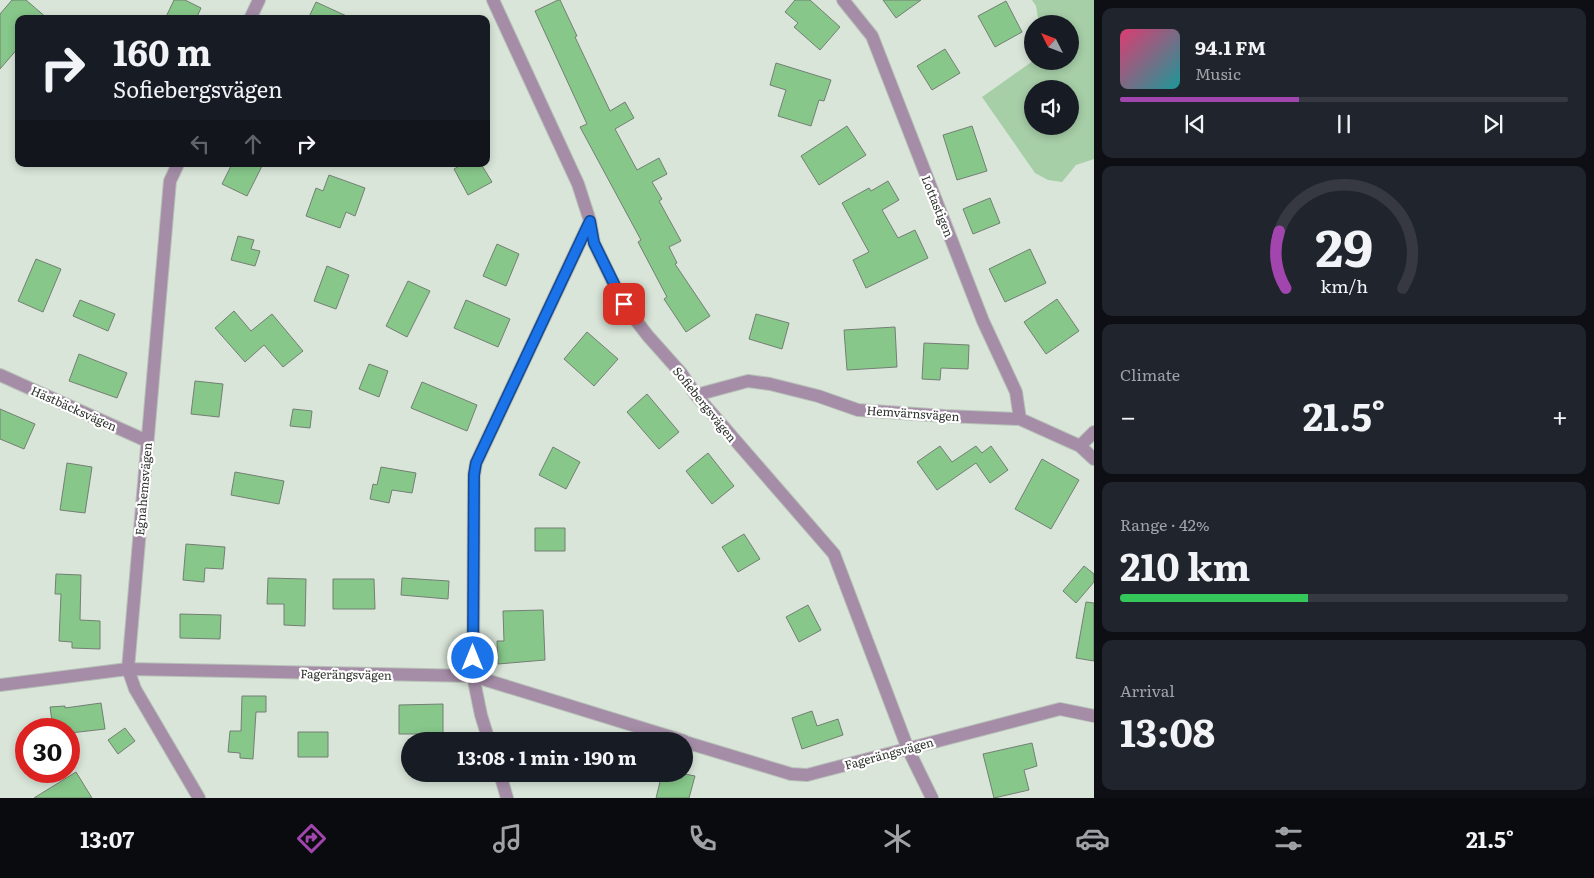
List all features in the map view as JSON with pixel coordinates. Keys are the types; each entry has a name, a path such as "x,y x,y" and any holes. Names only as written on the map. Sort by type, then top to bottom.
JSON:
{"street":[{"path":"252,15 259,0"},
{"name":"Sofiebergsvägen","path":"493,0 578,184 590,221 594,243 624,304 648,336 681,373 696,395 834,554 908,749 932,798"},
{"name":"Lottastigen","path":"843,0 872,36 983,321 1016,392 1020,419"},
{"name":"Egnahemsvägen","path":"177,167 170,181 128,669 135,689 200,798"},
{"path":"486,732 473,676 474,475 476,463 590,221"},
{"name":"Hästbäcksvägen","path":"0,375 147,441"},
{"name":"Hemvärnsvägen","path":"696,395 748,381 770,384 818,396 858,410 1020,419 1080,446 1094,459"},
{"path":"1080,446 1094,432"},
{"name":"Fagerängsvägen","path":"0,685 128,669 473,676 655,732"},
{"name":"Fagerängsvägen","path":"693,744 791,774 807,775 1060,709 1094,716"},
{"path":"503,782 508,798"}],"green space":[{"path":"1032,0 1094,0 1094,159 1076,165 1062,182 1048,180 1035,173 982,97 1024,67 1024,70 1079,70 1079,15 1038,15 1036,6"}],"building":[{"path":"12,0 26,0 43,15 15,15 15,52 0,69 0,14"},
{"path":"174,0 185,0 201,8 198,15 167,15"},
{"path":"560,0 577,36 575,37 610,111 625,102 634,118 615,129 637,170 659,158 667,174 652,182 662,199 659,201 681,241 669,247 677,263 675,264 710,316 686,332 664,299 667,297 638,242 641,240 580,127 587,124 535,11"},
{"path":"795,0 810,0 840,27 820,50 794,27 798,23 785,12"},
{"path":"883,0 921,0 896,18"},
{"path":"1006,1 1022,32 995,47 978,16"},
{"path":"316,2 344,15 310,15"},
{"path":"945,49 960,73 932,90 917,66"},
{"path":"776,63 831,80 824,101 819,100 811,126 778,116 786,90 770,85"},
{"path":"847,126 866,155 819,185 801,156"},
{"path":"972,126 987,171 957,180 943,135"},
{"path":"230,167 262,167 247,196 222,184"},
{"path":"458,167 483,167 492,182 468,195 454,169"},
{"path":"329,175 365,188 355,216 346,212 340,228 306,216 316,188 323,191"},
{"path":"888,181 899,200 882,210 898,238 915,230 928,258 866,288 853,260 869,252 842,203 869,188 871,191"},
{"path":"990,198 1000,223 973,234 963,209"},
{"path":"238,236 254,240 251,249 260,251 255,266 231,260"},
{"path":"497,244 519,254 506,286 483,276"},
{"path":"1030,249 1046,283 1005,302 989,269"},
{"path":"36,259 61,269 43,312 18,301"},
{"path":"327,266 349,275 336,309 314,301"},
{"path":"408,281 430,291 407,337 386,326"},
{"path":"1057,299 1079,331 1046,354 1024,322"},
{"path":"80,300 115,314 108,331 73,316"},
{"path":"466,300 510,319 498,347 454,328"},
{"path":"234,311 251,331 272,314 303,351 283,367 264,345 245,362 215,328"},
{"path":"756,314 789,323 782,349 749,339"},
{"path":"895,327 897,367 847,370 844,330"},
{"path":"587,332 618,359 594,386 564,359"},
{"path":"924,343 969,345 968,369 941,368 940,380 922,379"},
{"path":"79,354 127,373 117,398 69,381"},
{"path":"369,364 388,371 379,397 359,389"},
{"path":"195,381 223,384 219,417 191,414"},
{"path":"422,382 477,405 467,431 411,408"},
{"path":"647,394 679,432 659,449 627,412"},
{"path":"0,409 35,424 24,449 0,439"},
{"path":"293,409 312,411 310,428 290,426"},
{"path":"940,446 952,462 976,446 982,453 991,446 1008,470 990,483 976,463 937,490 917,462"},
{"path":"553,447 580,462 566,489 539,475"},
{"path":"708,453 734,486 712,504 686,471"},
{"path":"1042,459 1079,480 1051,529 1015,509"},
{"path":"67,463 92,467 85,513 60,510"},
{"path":"381,467 416,473 412,493 392,490 389,503 370,499 373,484 377,485"},
{"path":"235,472 284,481 279,504 231,495"},
{"path":"535,528 565,528 565,551 535,551"},
{"path":"744,534 760,559 738,572 722,547"},
{"path":"186,544 225,547 223,569 205,568 204,582 183,580"},
{"path":"1084,566 1094,574 1094,582 1076,603 1063,591"},
{"path":"56,574 81,575 80,620 100,621 100,649 72,648 72,642 59,641 61,594 55,594"},
{"path":"268,578 306,579 305,626 284,625 284,604 267,604"},
{"path":"402,578 449,581 448,599 401,595"},
{"path":"333,579 374,579 375,609 333,609"},
{"path":"1086,602 1094,603 1094,661 1076,658"},
{"path":"808,605 821,630 799,642 786,617"},
{"path":"543,610 545,660 498,664 497,641 504,641 503,611"},
{"path":"180,614 221,615 220,639 180,638"},
{"path":"242,696 266,696 266,712 256,712 253,759 240,758 240,753 228,752 230,731 241,731"},
{"path":"101,703 105,729 80,732 80,718 52,718 50,707 65,706 65,708"},
{"path":"443,704 443,732 401,732 399,734 399,705"},
{"path":"812,711 817,726 838,719 843,735 802,749 792,718"},
{"path":"125,728 135,741 118,754 108,740"},
{"path":"298,732 328,732 328,757 298,757"},
{"path":"1032,743 1037,766 1024,770 1029,790 994,798 983,754"},
{"path":"693,776 695,776 689,798 656,798 660,782 693,782"},
{"path":"80,778 92,798 34,798 58,783 80,783"}],"route":[{"path":"473,658 474,475 476,463 590,221 594,243 624,304"}]}
